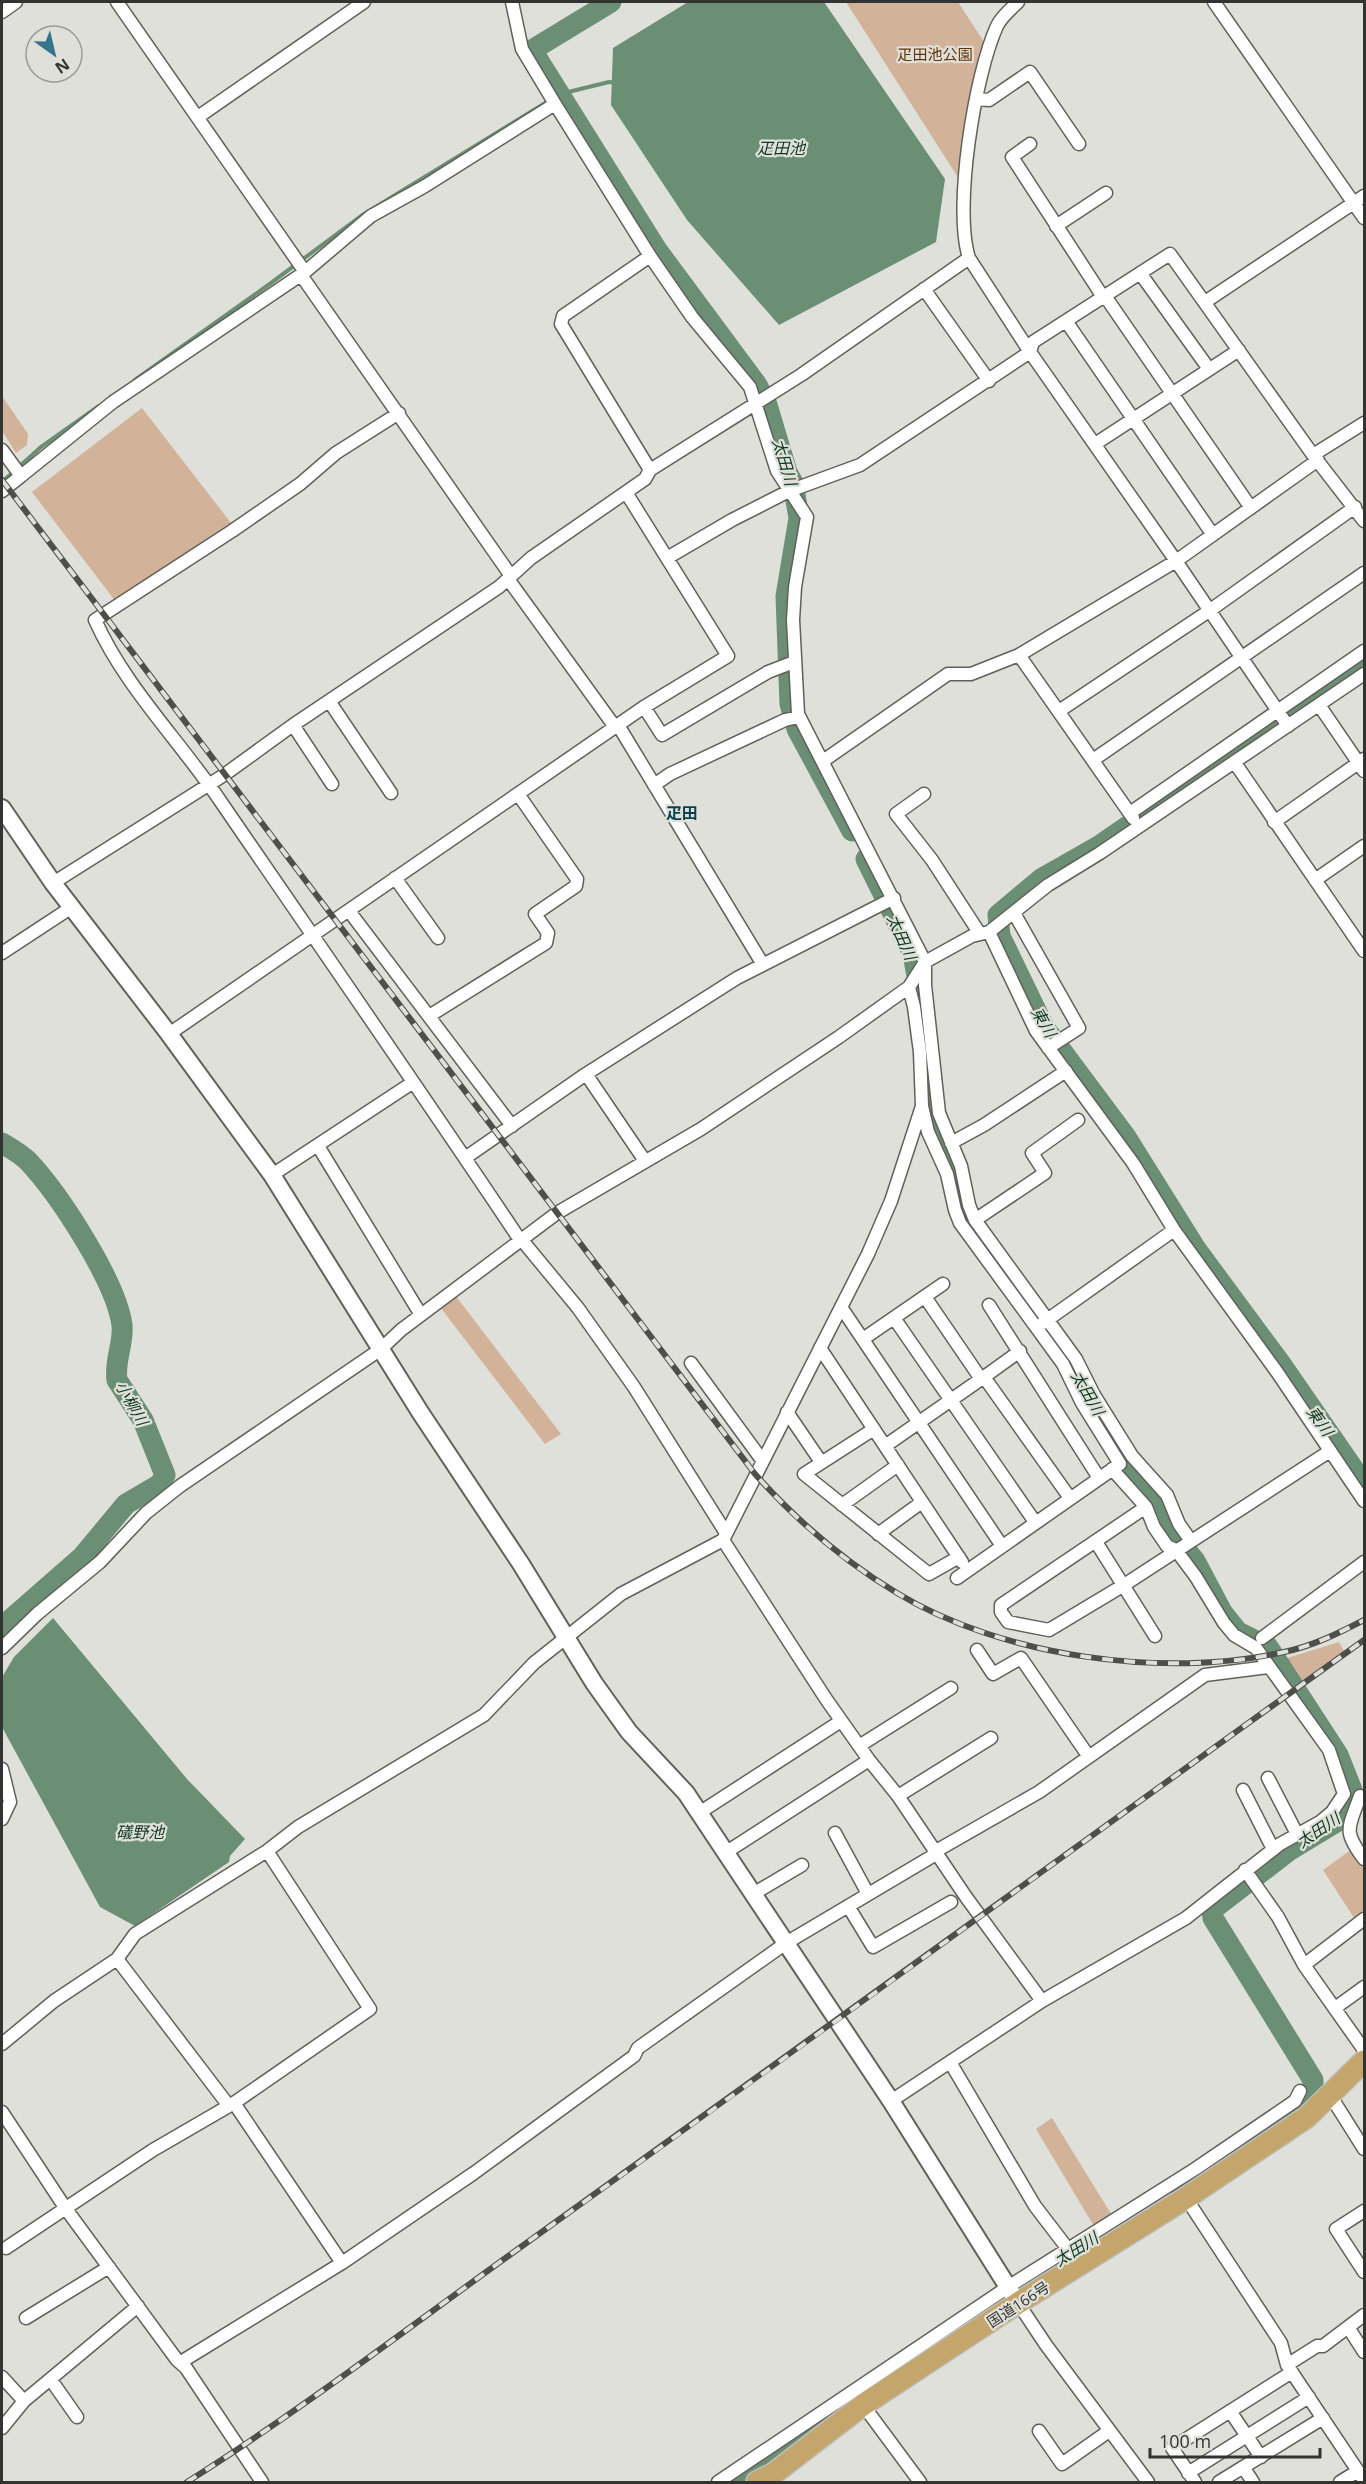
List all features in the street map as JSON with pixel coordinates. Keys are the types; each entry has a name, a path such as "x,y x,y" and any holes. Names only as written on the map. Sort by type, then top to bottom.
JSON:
{"highway":[{"name":"国道166号","path":"757,2482 773,2474 1012,2294 1110,2232 1186,2198 1200,2177 1307,2117 1365,2061"}],"street":[{"path":"2,12 16,2"},
{"path":"117,2 198,117 509,577 617,726 762,963"},
{"path":"198,117 363,2"},
{"path":"512,2 522,49 555,104 650,256 692,317 750,387 777,471 807,517 795,587 794,662 800,717 925,962 925,985 934,1050 939,1113 961,1166 969,1205 975,1220 1076,1359 1094,1395 1132,1455 1167,1496 1179,1524 1191,1541"},
{"path":"1018,2 998,23 977,99 963,195 964,242 969,258 1030,352 1282,718"},
{"path":"1214,2 1365,218"},
{"path":"977,99 989,100 1030,72 1079,144"},
{"path":"2,491 113,402 303,274 371,216 425,186 555,104"},
{"path":"1030,144 1012,157 1104,297 1251,508"},
{"path":"1056,226 1106,193"},
{"path":"1205,302 1365,196"},
{"path":"667,558 732,520 789,491 860,465 1030,352 1033,342 1170,254 1316,458 1365,521"},
{"path":"650,256 563,316 561,324 650,470"},
{"path":"53,883 224,775 509,577 531,558 627,494 645,479 650,470 757,403 897,310 969,258"},
{"path":"1140,273 1209,369"},
{"path":"924,289 989,381"},
{"path":"1066,321 1213,535"},
{"path":"1095,444 1239,350"},
{"path":"399,413 336,453 300,484 242,524 95,620 144,701 209,784 520,1240 578,1308 627,1378 841,1721 869,1761 898,1796 966,1896 1042,2001"},
{"path":"823,761 948,674 971,674 1019,655 1176,561 1365,423"},
{"path":"2,450 21,476"},
{"path":"169,1034 644,707 728,656 627,494"},
{"path":"1059,711 1209,611 1355,507"},
{"path":"1093,760 1365,573"},
{"path":"1134,820 1234,763 1282,718 1365,651"},
{"path":"1019,655 1134,820"},
{"path":"644,707 662,735 768,672 794,662"},
{"path":"2,1648 37,1614 100,1562 146,1513 180,1486 381,1349 421,1315 520,1240 557,1214 718,1118 839,1037 909,987 925,962 1004,921 1134,820 1282,718 1319,705 1365,674"},
{"path":"329,701 391,793"},
{"path":"1274,822 1363,765 1319,705"},
{"path":"654,785 670,774 785,720 800,717"},
{"path":"293,725 332,784"},
{"path":"1234,763 1315,880 1361,938 1365,951"},
{"path":"429,1016 546,943 548,933 535,914 576,886 577,879 518,794"},
{"path":"924,794 897,814 984,933 1036,1031 1133,1163 1174,1230 1277,1372 1365,1501"},
{"path":"2,808 53,883 169,1034 272,1175 420,1412 509,1546 594,1683 629,1732 686,1793 891,2101 1012,2294 1148,2482"},
{"path":"1315,880 1365,846"},
{"path":"395,879 438,938"},
{"path":"465,1158 586,1074 736,978 894,898"},
{"path":"2,953 72,907"},
{"path":"349,911 512,1126"},
{"path":"1014,913 1079,1028 1048,1048"},
{"path":"820,1348 959,1557 962,1574 1120,1464 1082,1403 1063,1364 960,1223 947,1174 928,1132 922,1106 920,1052 909,987"},
{"path":"951,1143 984,1125 1066,1071"},
{"path":"586,1074 645,1161"},
{"path":"272,1175 412,1083"},
{"path":"2,2044 54,2001 117,1959 135,1934 267,1851 298,1827 484,1716 534,1663 621,1594 724,1536 868,1254 891,1201 922,1106"},
{"path":"975,1220 1045,1173 1032,1153 1078,1120"},
{"path":"318,1146 421,1315"},
{"path":"1037,1327 1174,1230"},
{"path":"863,1339 943,1284"},
{"path":"925,1297 1070,1498"},
{"path":"989,1305 1099,1478"},
{"path":"841,1307 1002,1546"},
{"path":"894,1318 1035,1522"},
{"path":"885,1446 1020,1351"},
{"path":"691,1363 762,1460"},
{"path":"787,1412 821,1461"},
{"path":"874,1429 804,1474 929,1574 959,1557"},
{"path":"1146,1507 1001,1605 1001,1612 1008,1622 1049,1630 1124,1585 1330,1451"},
{"path":"842,1505 898,1465"},
{"path":"1112,1469 1146,1507 1154,1527 1167,1546 1176,1550 1196,1577 1224,1623 1234,1635 1256,1648 1329,1750 1344,1794"},
{"path":"878,1534 922,1502"},
{"path":"1096,1542 1155,1636"},
{"path":"1262,1638 1365,1562"},
{"path":"978,1650 993,1674 1021,1659 1089,1757"},
{"path":"181,2362 342,2263 474,2173 634,2056 638,2048 786,1943 931,1857 936,1851 1039,1792 1205,1676 1268,1667"},
{"path":"859,1746 951,1688"},
{"path":"699,1813 841,1721"},
{"path":"898,1796 991,1738"},
{"path":"725,1853 869,1761"},
{"path":"2,1769 10,1802 2,1819"},
{"path":"1270,1777 1297,1834"},
{"path":"1243,1790 1273,1849"},
{"path":"891,2101 1042,2001 1186,1918 1273,1849 1320,1822 1332,1812 1344,1794 1362,1792 1348,1830 1350,1841 1365,1859"},
{"path":"835,1833 868,1894"},
{"path":"6,2248 153,2150 232,2104 370,2009 267,1851"},
{"path":"753,1894 802,1865"},
{"path":"1245,1870 1278,1917 1304,1965 1365,2050"},
{"path":"848,1906 873,1947 951,1902"},
{"path":"1304,1965 1365,1919"},
{"path":"117,1959 232,2104 342,2263"},
{"path":"1335,2008 1365,1986"},
{"path":"950,2062 1035,2206 1072,2255"},
{"path":"1110,2232 1200,2177 1294,2101 1300,2091"},
{"path":"1330,2094 1365,2149"},
{"path":"2,2112 66,2209 181,2362 261,2482"},
{"path":"1186,2198 1281,2343 1289,2368 1361,2476 1340,2482"},
{"path":"1363,2215 1336,2229 1365,2272"},
{"path":"26,2318 109,2267"},
{"path":"718,2482 1012,2294"},
{"path":"2,2428 24,2401 138,2306"},
{"path":"1309,2397 1247,2436 1191,2478 1172,2448 1230,2411 1317,2346 1323,2346 1365,2315"},
{"path":"1347,2327 1365,2352"},
{"path":"2,2377 24,2401"},
{"path":"51,2380 77,2417"},
{"path":"864,2405 920,2482"},
{"path":"1230,2411 1261,2457"},
{"path":"1219,2482 1323,2418"},
{"path":"1039,2431 1062,2463 1109,2431"},
{"path":"1244,2467 1253,2482"}],"green space":[{"name":"疋田池公園","path":"846,2 958,2 986,45 959,179"},
{"path":"2,396 28,434 27,445 16,453 2,431"},
{"path":"142,408 231,523 116,602 32,492"},
{"path":"455,1295 561,1434 545,1444 440,1307"},
{"path":"1339,1642 1345,1653 1296,1688 1284,1659"},
{"path":"1352,1849 1364,1866 1364,1914 1356,1921 1323,1870"},
{"path":"1052,2118 1113,2217 1095,2228 1036,2129"}],"water":[{"name":"疋田池","path":"688,2 824,2 945,179 936,242 779,325 687,220 611,105 613,48"},
{"name":"礒野池","path":"53,1618 187,1779 245,1839 230,1856 229,1862 135,1926 100,1907 2,1727 2,1677 14,1657"}],"waterway":[{"name":"太田川","path":"611,2 532,50 657,250 757,385 767,405 787,472 793,483 799,518 786,596 790,704 797,729 852,831"},
{"path":"135,380 361,216 560,94 609,82 617,83"},
{"path":"2,482 41,447 99,406"},
{"name":"東川","path":"1364,663 1099,846 1041,879 998,915 1000,936 1044,1027 1126,1137 1196,1249 1281,1364 1364,1484"},
{"name":"太田川","path":"866,859 913,954 921,998 929,1096 936,1129 958,1185 965,1218 1003,1268"},
{"name":"小柳川","path":"2,1143 28,1161 41,1176 70,1216 98,1262 118,1307 122,1325 117,1380 143,1420 165,1475 160,1484 126,1504 82,1557 2,1627"},
{"name":"太田川","path":"1057,1342 1126,1458 1167,1511 1177,1539 1195,1561 1222,1612 1238,1632 1268,1647 1338,1755 1352,1790 1348,1808 1338,1821 1290,1850 1212,1910 1213,1918 1313,2080 1313,2094 1289,2117 1179,2186"},
{"name":"太田川","path":"731,2482 904,2364"}],"railway":[{"path":"2,480 755,1474 821,1539 897,1593 939,1615 985,1633 1034,1647 1085,1657 1137,1662 1188,1663 1238,1660 1305,1646 1364,1620"},
{"path":"187,2482 275,2424 361,2363 1364,1640"}],"district":[{"name":"疋田","path":"682,813"}]}
